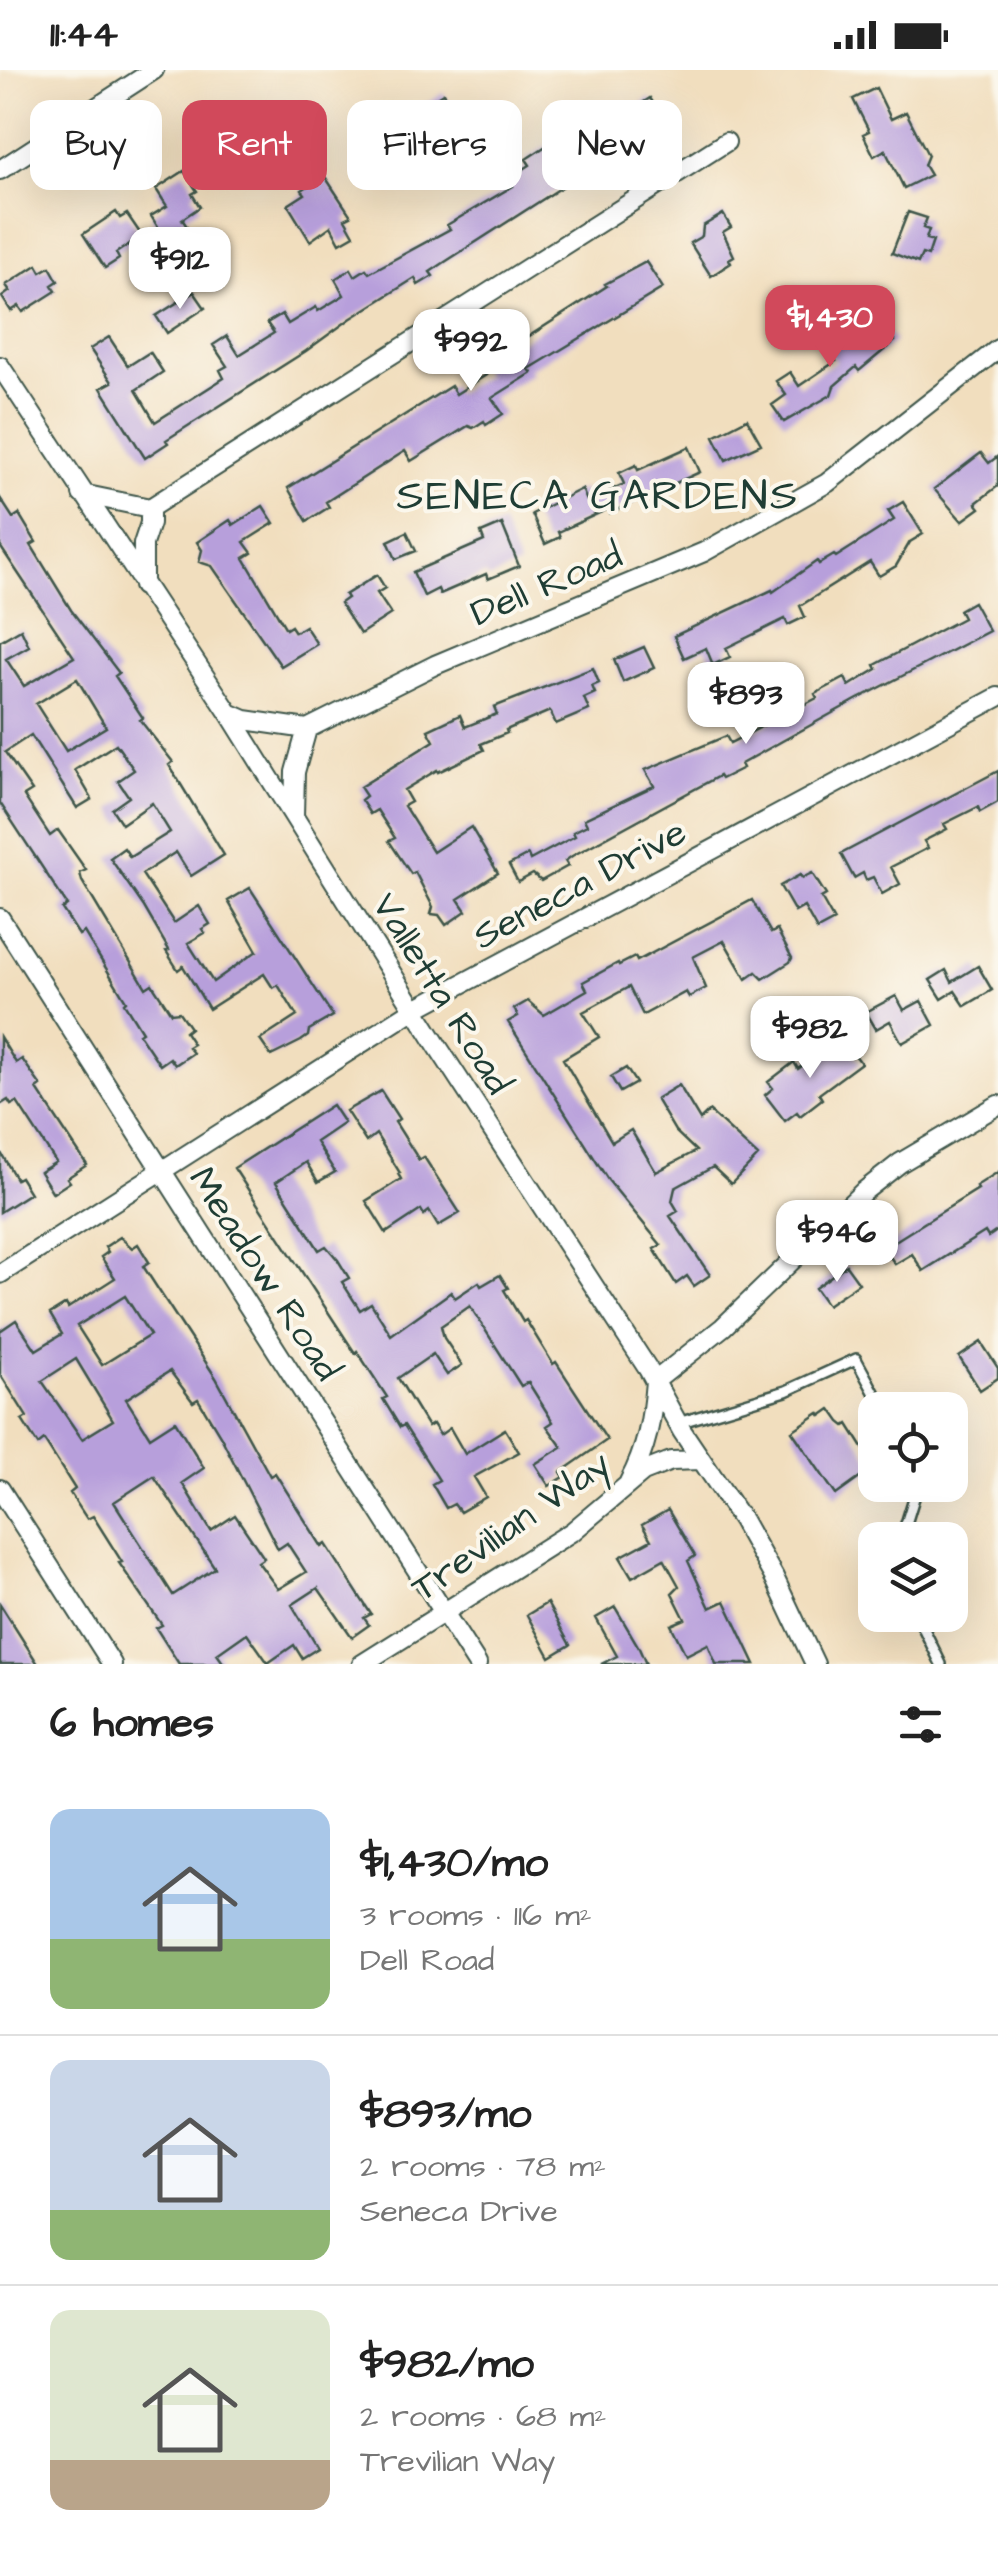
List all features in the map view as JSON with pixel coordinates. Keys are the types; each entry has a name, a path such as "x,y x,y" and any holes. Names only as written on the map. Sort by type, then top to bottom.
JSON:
{"street":[{"path":"0,170 154,70"},
{"path":"82,494 150,508 726,142"},
{"name":"Dell Road","path":"308,729 436,665 704,552 757,525 827,483 998,349"},
{"name":"Valletta Road","path":"0,366 229,714 294,822 655,1381 774,1576 815,1664"},
{"path":"143,586 143,544 150,508"},
{"name":"Seneca Drive","path":"0,1274 415,1008 998,698"},
{"path":"229,714 308,729 295,772 294,822"},
{"name":"Meadow Road","path":"0,918 476,1664"},
{"path":"629,1482 651,1428 655,1381 723,1327 863,1192 900,1163 998,1104"},
{"name":"Trevilian Way","path":"362,1664 572,1530 656,1464 702,1460"},
{"path":"0,1489 112,1664"}],"lane":[{"path":"678,1424 786,1392 856,1359 874,1392"},
{"path":"925,1632 941,1664"}],"building":[{"path":"876,88 891,119 906,112 928,155 924,165 930,175 904,188 885,150 874,156 863,134 869,131 853,99"},
{"path":"542,149 542,190 557,190 430,272 433,276 418,285 415,278 350,319 166,440 168,443 145,458 101,388 112,382 90,349 109,337 128,366 150,352 163,372 136,390 155,422 224,378 220,370 227,366 213,345 227,336 239,355 274,333 267,323 282,314 288,324 344,295 335,279 351,269 355,276 366,269 369,273 450,229 447,225 506,190 522,190 522,170 530,165 526,159"},
{"path":"182,172 182,190 196,190 192,194 200,207 182,219 188,228 167,242 151,216 167,206 157,190 162,190 162,185"},
{"path":"327,180 351,216 345,219 354,235 340,243 331,226 310,241 288,205 305,194 302,190 327,190"},
{"path":"116,212 120,218 127,214 142,236 116,253 119,259 105,268 83,234"},
{"path":"908,212 927,218 923,228 929,230 926,239 933,241 928,256 922,254 918,263 892,253"},
{"path":"723,214 731,227 723,232 734,256 729,259 731,263 711,276 690,243 702,236 703,226"},
{"path":"646,262 663,288 529,369 532,373 492,398 503,414 486,425 484,421 473,428 468,426 411,461 405,451 326,502 329,507 307,521 288,488 451,386 456,394 486,375 481,367 605,284"},
{"path":"37,265 41,272 50,267 58,281 52,285 56,291 23,312 19,306 11,311 2,297 10,291 6,285"},
{"path":"194,292 205,308 167,333 156,316"},
{"path":"829,326 846,345 883,327 895,341 859,371 856,367 834,386 831,395 784,422 772,405 786,395 776,381 790,372 799,386 836,361 815,338"},
{"path":"747,419 761,444 726,460 714,436"},
{"path":"689,447 700,472 558,532 560,537 545,544 532,514 582,489 587,501 624,484 619,473 636,465 638,470"},
{"path":"981,453 989,463 998,456 998,486 976,503 980,508 962,521 934,489"},
{"path":"0,498 13,518 19,514 36,542 31,545 71,610 119,673 115,676 143,718 140,720 173,762 169,765 224,855 191,876 176,852 142,874 174,923 199,906 210,924 202,929 205,933 188,943 213,982 257,951 228,901 250,888 333,1016 309,1030 301,1041 271,1056 260,1040 297,1016 278,985 273,988 264,974 209,1009 183,966 178,970 166,951 169,950 144,907 110,858 124,848 130,857 170,832 152,803 122,824 112,809 129,797 118,781 134,770 116,744 75,770 92,799 77,808 31,735 5,752 32,791 24,796 50,836 58,830 86,870 80,873 82,881 146,988 152,984 171,1013 179,1012 190,1028 185,1032 193,1044 188,1047 193,1053 175,1065 170,1058 160,1065 84,932 79,935 62,909 67,905 0,803 0,641 21,629 29,646 6,659 24,686 74,657 0,546","holes":["77,679 106,727 66,751 36,704"]},
{"path":"903,502 923,534 910,542 896,566 879,576 870,562 800,606 805,617 788,625 785,619 726,648 730,657 713,665 706,648 684,658 674,636 773,592 817,561 819,564 836,557 894,520 888,511"},
{"path":"263,506 274,523 244,542 252,553 244,558 286,629 291,626 295,632 305,626 317,644 281,666 212,566 199,562 202,550 197,542 230,520 233,525"},
{"path":"502,524 519,566 488,579 486,574 440,594 438,589 424,596 413,572 484,541 481,533"},
{"path":"407,532 416,551 396,559 388,541"},
{"path":"377,575 385,588 377,593 391,614 360,634 340,603 347,598 345,595"},
{"path":"973,602 989,631 741,764 743,768 721,779 719,776 572,856 565,861 568,866 541,881 533,874 518,882 509,865 528,855 530,860 575,836 573,832 587,825 584,819 654,786 645,770 726,736 730,743 817,698 815,694 845,678 849,686 877,669 875,665 963,618 959,610"},
{"path":"644,647 654,668 623,682 614,660"},
{"path":"593,668 599,683 592,686 595,693 584,698 589,710 556,724 550,711 506,730 507,733 481,744 484,750 437,770 404,790 411,802 404,806 433,852 471,827 498,873 458,899 466,911 446,925 439,915 431,914 433,907 415,872 411,874 389,841 395,838 377,810 370,814 361,800 366,796 360,787 434,741 428,730 460,715 465,727 497,714 494,707"},
{"path":"998,771 998,802 944,824 947,829 924,841 928,848 891,867 900,884 882,894 873,877 866,880 863,873 854,878 841,854"},
{"path":"812,873 826,895 821,898 834,921 817,930 804,907 795,912 780,886"},
{"path":"752,900 771,933 777,930 792,958 790,962 763,979 756,972 746,979 724,941 693,957 706,988 689,997 686,992 643,1015 629,987 583,1012 599,1037 563,1059 612,1142 631,1130 656,1172 696,1151 675,1131 656,1099 679,1085 700,1120 709,1111 758,1156 731,1184 713,1167 675,1188 672,1201 678,1211 670,1216 710,1275 694,1286 687,1276 676,1284 654,1249 661,1245 608,1180 508,1022 518,1016 514,1009 528,1001 544,1015 587,990 583,982 618,963 635,957 637,961"},
{"path":"978,966 992,990 965,1006 955,991 942,999 930,980 946,970 952,982"},
{"path":"896,996 904,1010 921,1001 934,1025 902,1043 890,1021 876,1029 866,1012"},
{"path":"0,1037 16,1063 22,1059 41,1086 37,1089 87,1165 53,1193 40,1172 56,1162 17,1102 11,1105 8,1100 0,1105"},
{"path":"843,1039 861,1063 819,1094 822,1099 800,1116 797,1112 785,1121 765,1095 773,1088 768,1082 794,1062 798,1069 813,1058 815,1061"},
{"path":"626,1068 636,1083 620,1092 611,1077"},
{"path":"381,1091 419,1160 424,1157 460,1213 438,1226 429,1211 424,1215 421,1210 386,1233 366,1201 401,1179 400,1173 376,1134 366,1142 346,1111"},
{"path":"332,1105 344,1123 316,1142 335,1172 318,1182 306,1162 276,1182 319,1250 326,1246 338,1260 349,1278 342,1282 360,1310 371,1303 391,1335 451,1292 455,1298 479,1282 481,1286 500,1275 508,1288 504,1290 523,1322 526,1320 553,1364 556,1362 607,1440 561,1472 564,1477 549,1486 535,1464 562,1447 547,1426 553,1422 528,1382 521,1386 470,1306 441,1326 444,1338 462,1365 447,1375 433,1354 398,1378 428,1427 433,1424 440,1435 450,1428 465,1454 505,1429 519,1452 474,1477 486,1497 460,1512 454,1504 446,1508 432,1484 439,1480 404,1425 400,1427 383,1399 387,1397 234,1168"},
{"path":"0,1151 16,1179 20,1177 30,1193 0,1212"},
{"path":"998,1172 998,1230 988,1237 985,1232 923,1271 912,1254 895,1264 884,1248 978,1189 976,1186"},
{"path":"120,1237 132,1248 138,1244 149,1262 143,1266 216,1378 270,1476 275,1473 371,1614 364,1618 369,1625 352,1637 318,1588 292,1605 318,1648 302,1658 294,1645 268,1663 247,1633 217,1654 224,1664 179,1664 156,1628 162,1625 119,1563 122,1562 93,1516 87,1519 70,1493 75,1489 44,1440 38,1445 22,1420 27,1417 0,1374 0,1331 16,1320 36,1350 62,1334 50,1314 66,1304 68,1308 115,1278 101,1257 108,1252 105,1247","holes":["125,1296 150,1335 102,1365 77,1326","76,1359 113,1420 82,1439 42,1381","170,1371 193,1402 198,1399 278,1549 287,1543 306,1572 278,1589 258,1562 264,1558 235,1515 211,1531 182,1483 204,1468 175,1421 150,1437 126,1399","154,1476 215,1568 173,1595 114,1502"]},
{"path":"846,1265 859,1283 827,1305 815,1288"},
{"path":"981,1342 998,1368 998,1378 980,1390 959,1357"},
{"path":"831,1409 858,1440 858,1479 836,1495 792,1431 819,1413 821,1416"},
{"path":"668,1510 695,1556 688,1561 710,1608 725,1601 755,1664 716,1664 708,1644 686,1655 671,1625 685,1619 672,1593 679,1586 664,1559 632,1577 620,1557 651,1540 642,1525"},
{"path":"547,1603 570,1645 550,1657 527,1615"},
{"path":"0,1604 38,1664 0,1664"},
{"path":"615,1607 646,1664 601,1664 617,1656 596,1618"}],"district":[{"name":"SENECA GARDENS","path":"598,494"}]}
